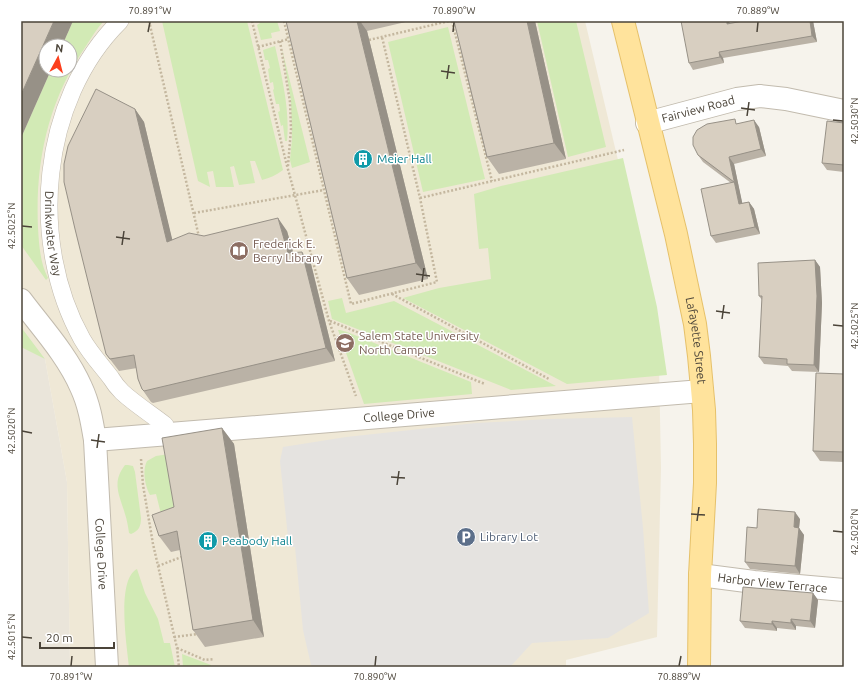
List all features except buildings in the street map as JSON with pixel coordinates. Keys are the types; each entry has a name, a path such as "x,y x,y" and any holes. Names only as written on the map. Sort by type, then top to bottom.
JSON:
{"main road":[{"name":"Lafayette Street","path":"623,21 647,123 676,234 694,324 702,391 705,444 705,483 700,575 700,667"}],"street":[{"name":"Drinkwater Way","path":"120,21 107,34 82,70 69,99 59,131 49,187 50,232 53,257 60,285 82,338 122,392 165,425"},
{"name":"Fairview Road","path":"647,123 737,99 760,96 786,99 844,111"},
{"name":"College Drive","path":"21,300 68,363 81,386 88,405 96,440 107,667"},
{"name":"College Drive","path":"96,440 702,391"},
{"name":"Harbor View Terrace","path":"700,575 754,582 844,590"}],"path":[{"path":"149,21 199,240"},
{"path":"252,21 295,196 329,321 358,400"},
{"path":"284,21 351,304 437,282 420,198 382,37"},
{"path":"369,40 448,21"},
{"path":"452,21 492,181"},
{"path":"258,47 293,38"},
{"path":"280,41 290,102 291,129 288,167"},
{"path":"420,198 624,150"},
{"path":"194,214 324,190"},
{"path":"391,294 553,381"},
{"path":"329,321 489,385"},
{"path":"141,457 143,484 179,667"},
{"path":"158,566 190,554"},
{"path":"174,637 203,633"},
{"path":"176,648 205,660 214,659"}],"shaded area":[{"name":"Salem State University North Campus","path":"21,21 585,21 645,274 659,364 661,468 657,637 566,660 566,667 70,667 67,482 45,359 21,327"},
{"path":"21,327 45,359 67,482 70,667 21,667"},
{"name":"Library Lot","path":"632,417 643,528 649,613 608,638 532,643 510,667 314,667 311,665 303,630 295,547 289,547 280,461 283,447 346,437 476,423"}],"green space":[{"path":"73,21 104,21 78,59 78,38 66,38"},
{"path":"162,21 247,21 283,170 262,180 255,161 250,161 255,183 239,185 234,166 230,167 234,187 216,187 213,171 207,172 210,187 198,181"},
{"path":"259,21 277,21 280,31 271,33 272,38 261,40 257,25 260,23"},
{"path":"537,21 576,21 606,147 568,157"},
{"path":"448,27 485,179 423,192 388,42"},
{"path":"275,46 283,82 286,105 288,129 287,141 285,141 283,125 281,126 278,112 280,111 279,104 276,104 273,82 270,83 268,69 270,68 268,60 265,60 263,50"},
{"path":"282,49 310,162 292,168 290,160 292,139 291,101"},
{"path":"47,78 67,78 53,110 42,155 39,179 39,247 43,266 48,278 46,280 21,245 21,138"},
{"path":"623,158 657,307 667,375 567,384 403,298 439,288 491,279 488,248 479,249 474,194 501,186"},
{"path":"342,298 346,313 394,301 556,386 511,390 332,319 328,301"},
{"path":"21,327 45,359 21,347"},
{"path":"338,330 347,332 471,382 472,394 364,404"},
{"path":"169,454 185,522 161,514 156,494 150,495 146,483 144,474 147,461 156,456"},
{"path":"125,465 133,466 135,472 141,518 139,528 131,534 129,533 118,490 118,478"},
{"path":"137,569 145,593 158,619 164,643 170,643 175,667 129,667 124,614 125,599 127,586 131,576"},
{"path":"182,654 211,665 211,667 183,667"}],"place":[{"name":"Meier Hall","path":"363,159"},
{"name":"Frederick E. Berry Library","path":"239,251"},
{"name":"Salem State University North Campus","path":"345,343"},
{"name":"Library Lot","path":"466,537"},
{"name":"Peabody Hall","path":"208,541"}]}
